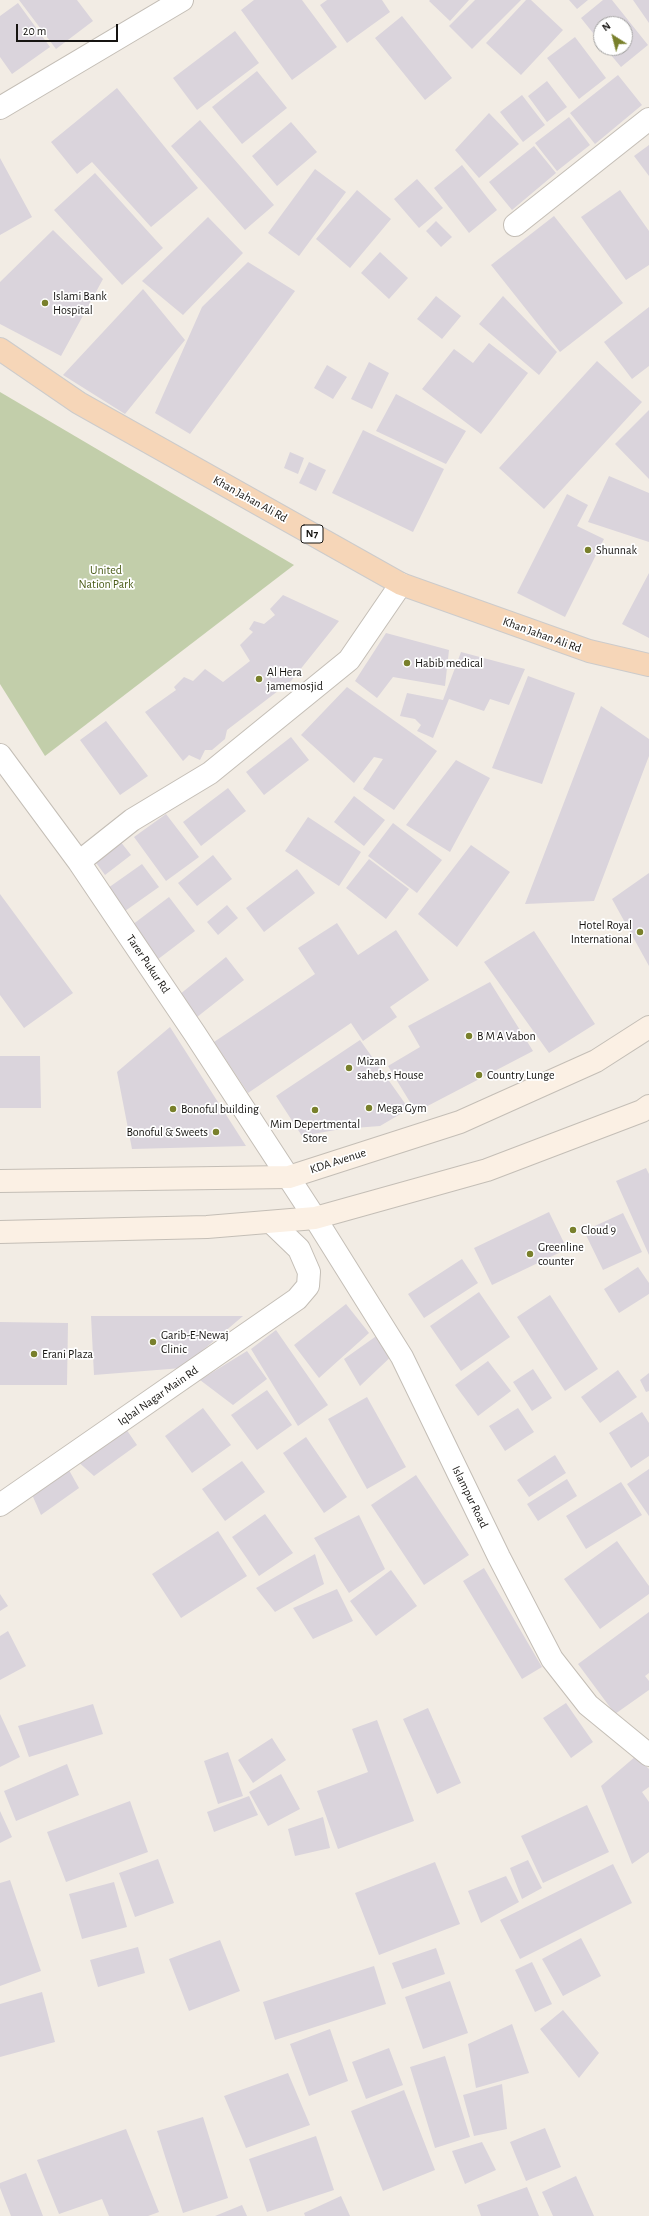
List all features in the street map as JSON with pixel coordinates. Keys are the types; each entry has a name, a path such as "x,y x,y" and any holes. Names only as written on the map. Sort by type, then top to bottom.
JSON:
{"highway":[{"name":"Khan Jahan Ali Rd","path":"0,349 80,403 401,584 588,651 649,665"}],"main road":[{"name":"KDA Avenue","path":"0,1181 289,1177 460,1122 596,1061 649,1027"},
{"path":"0,1232 207,1227 272,1223 315,1218 487,1170 642,1111 649,1106"}],"street":[{"path":"0,108 182,0"},
{"path":"515,225 649,119"},
{"path":"79,862 132,820 210,773 349,660 401,584"},
{"name":"Tarer Pukur Rd","path":"0,755 79,862 315,1218"},
{"name":"Islampur Road","path":"315,1218 402,1357 499,1557 552,1659 588,1705 649,1755"},
{"name":"Iqbal Nagar Main Rd","path":"0,1505 297,1299 308,1286 309,1272 299,1249 272,1223"}],"green space":[{"name":"United Nation Park","path":"0,392 294,565 45,756 0,684"}],"building":[{"path":"19,0 77,0 93,21 56,49"},
{"path":"254,0 302,0 337,47 292,80 241,10"},
{"path":"327,0 382,0 390,12 347,43 320,5"},
{"path":"469,0 450,21 429,1"},
{"path":"475,0 521,0 472,49 449,26"},
{"path":"526,0 531,0 563,30 521,75 486,43"},
{"path":"569,0 588,0 577,9"},
{"path":"603,0 612,0 625,16 593,16 593,33 581,18"},
{"path":"633,0 649,0 649,23"},
{"path":"18,3 50,47 12,74 0,57 0,16"},
{"path":"402,16 452,78 425,100 375,38"},
{"path":"633,26 648,45 621,67 612,56 633,56"},
{"path":"235,31 259,63 197,110 173,78"},
{"path":"575,37 606,78 579,99 547,58"},
{"path":"257,71 287,108 242,144 212,107"},
{"path":"618,75 642,105 595,144 570,113"},
{"path":"547,81 567,107 547,122 528,96"},
{"path":"117,88 198,188 151,227 92,162 77,174 51,142"},
{"path":"522,95 545,125 523,142 500,112"},
{"path":"489,113 519,144 479,178 455,150"},
{"path":"569,117 590,145 557,171 535,143"},
{"path":"200,120 274,205 245,230 171,146"},
{"path":"291,122 317,152 277,186 252,156"},
{"path":"649,145 649,176 634,156"},
{"path":"534,146 556,173 512,210 489,182"},
{"path":"0,158 32,217 0,235"},
{"path":"462,165 497,210 469,233 434,188"},
{"path":"315,169 346,192 299,256 268,233"},
{"path":"95,173 163,248 122,285 54,210"},
{"path":"417,179 443,208 419,228 394,199"},
{"path":"357,190 391,219 350,268 316,239"},
{"path":"620,190 649,231 649,265 626,280 581,217"},
{"path":"554,216 623,303 560,352 491,265"},
{"path":"208,217 243,253 183,315 142,281"},
{"path":"436,221 452,237 441,247 426,231"},
{"name":"Islami Bank Hospital","path":"53,230 103,279 61,356 0,324 0,282"},
{"path":"380,252 408,278 389,299 361,273"},
{"path":"248,262 295,291 190,434 155,413 202,307"},
{"path":"143,289 185,340 125,414 63,375"},
{"path":"436,296 461,316 442,339 417,319"},
{"path":"503,296 557,352 539,375 479,324"},
{"path":"649,307 649,366 632,379 604,342"},
{"path":"489,343 528,373 481,434 422,389 454,349 473,363"},
{"path":"597,361 642,402 544,509 499,468"},
{"path":"369,362 389,373 372,409 351,399"},
{"path":"327,365 347,377 333,399 314,388"},
{"path":"396,394 466,431 446,464 376,431"},
{"path":"649,410 649,479 615,444"},
{"path":"363,430 444,469 413,532 332,493"},
{"path":"290,452 304,458 298,474 284,468"},
{"path":"309,462 326,470 316,491 299,483"},
{"path":"609,476 649,493 649,542 588,522"},
{"path":"567,494 588,505 577,526 604,539 565,617 517,593"},
{"path":"649,573 649,638 622,624"},
{"name":"Al Hera jamemosjid","path":"283,595 339,621 291,681 227,730 225,739 212,750 205,750 200,760 189,755 183,761 145,712 176,690 174,687 184,677 193,681 205,669 223,682 250,661 240,645 253,632 249,629 254,621 264,624 275,615 270,609"},
{"name":"Habib medical","path":"386,633 449,650 445,686 393,677 377,698 355,681"},
{"path":"461,652 525,669 509,705 490,699 484,711 449,699 433,738 417,731 421,725 415,719 400,716 407,693 443,700"},
{"path":"528,676 575,693 542,784 492,768"},
{"path":"347,687 437,751 394,810 363,789 383,759 374,757 354,783 301,735"},
{"path":"601,706 649,739 649,756 594,901 525,904"},
{"path":"106,721 148,776 120,795 80,740"},
{"path":"291,737 309,760 264,795 246,772"},
{"path":"456,760 490,778 450,852 406,825"},
{"path":"228,788 246,811 201,846 183,822"},
{"path":"354,796 385,820 364,846 334,822"},
{"path":"166,814 199,857 166,881 134,837"},
{"path":"308,817 361,852 339,886 285,851"},
{"path":"393,823 442,860 417,893 368,856"},
{"path":"120,841 131,855 105,875 94,860"},
{"path":"471,845 510,872 457,947 418,914"},
{"path":"213,855 232,879 197,906 178,883"},
{"path":"369,859 409,889 386,919 346,888"},
{"path":"142,864 159,887 125,911 108,888"},
{"path":"297,869 315,893 264,932 246,908"},
{"name":"Hotel Royal International","path":"649,873 649,966 612,899"},
{"path":"0,894 73,993 24,1028 0,995"},
{"path":"169,897 195,931 157,960 132,925"},
{"path":"227,905 238,918 218,935 207,922"},
{"path":"337,923 358,955 396,930 429,980 390,1007 397,1017 363,1041 351,1023 248,1093 214,1042 315,974 298,948"},
{"name":"Hotel Royal International","path":"534,931 595,1024 549,1053 484,962"},
{"path":"226,957 244,980 192,1021 174,999"},
{"name":"B M A Vabon","path":"490,982 533,1051 416,1112 388,1066 420,1047 408,1026"},
{"name":"Bonoful building","path":"170,1027 246,1146 132,1149 117,1072"},
{"name":"Mizan saheb,s House","path":"360,1040 409,1109 380,1126 341,1129 302,1136 276,1096"},
{"path":"0,1056 40,1056 41,1108 0,1108"},
{"path":"646,1168 649,1174 649,1255 616,1181"},
{"path":"549,1212 567,1249 492,1285 474,1248"},
{"path":"623,1213 642,1252 603,1270 584,1231"},
{"path":"462,1259 478,1283 424,1318 408,1294"},
{"path":"638,1267 649,1283 649,1294 619,1313 604,1289"},
{"path":"479,1292 510,1337 461,1371 430,1326"},
{"path":"550,1295 598,1369 565,1391 517,1317"},
{"path":"346,1304 369,1333 319,1378 294,1345"},
{"name":"Garib-E-Newaj Clinic","path":"91,1316 243,1316 182,1368 94,1375"},
{"name":"Erani Plaza","path":"0,1322 68,1323 67,1385 0,1385"},
{"path":"276,1330 328,1405 298,1426 251,1349"},
{"path":"382,1332 397,1351 360,1386 344,1359"},
{"path":"247,1351 267,1379 233,1405 200,1380"},
{"path":"488,1361 511,1391 478,1416 455,1385"},
{"path":"533,1369 552,1398 532,1411 513,1382"},
{"path":"618,1370 637,1397 600,1423 581,1397"},
{"path":"649,1373 649,1391 646,1392 640,1380"},
{"path":"267,1390 292,1425 257,1450 231,1415"},
{"path":"367,1397 406,1467 367,1489 328,1419"},
{"path":"203,1408 231,1445 192,1473 165,1436"},
{"path":"518,1408 534,1432 505,1451 489,1426"},
{"path":"642,1412 649,1423 649,1456 631,1468 609,1433"},
{"path":"124,1426 137,1445 94,1476 75,1459"},
{"path":"306,1437 347,1497 324,1513 283,1453"},
{"path":"555,1455 566,1473 529,1497 517,1480"},
{"path":"242,1461 265,1492 225,1521 202,1489"},
{"path":"65,1463 79,1488 41,1515 30,1490"},
{"path":"649,1469 649,1516 627,1484"},
{"path":"416,1475 469,1555 424,1585 371,1505"},
{"path":"567,1479 577,1496 538,1521 527,1504"},
{"path":"621,1482 642,1515 586,1549 566,1516"},
{"path":"265,1514 293,1553 259,1576 232,1537"},
{"path":"359,1515 385,1569 349,1593 314,1538"},
{"path":"218,1531 247,1576 181,1618 152,1574"},
{"path":"617,1541 649,1586 649,1594 600,1629 564,1579"},
{"path":"315,1554 324,1584 275,1612 256,1588"},
{"path":"484,1568 542,1667 522,1679 463,1581"},
{"path":"391,1570 417,1606 376,1636 350,1601"},
{"path":"337,1589 353,1621 313,1639 293,1608"},
{"path":"0,1594 8,1606 0,1611"},
{"path":"649,1612 649,1673 645,1676 649,1681 649,1690 615,1714 578,1664"},
{"path":"8,1631 26,1666 0,1680 0,1636"},
{"path":"566,1703 593,1742 571,1758 543,1718"},
{"path":"93,1704 103,1734 29,1757 18,1726"},
{"path":"428,1708 461,1783 437,1794 403,1719"},
{"path":"0,1714 20,1757 0,1767"},
{"path":"377,1720 414,1821 338,1849 317,1791 368,1772 352,1729"},
{"path":"272,1738 286,1760 253,1783 238,1760"},
{"path":"228,1752 243,1796 218,1804 204,1761"},
{"path":"636,1756 649,1769 649,1787 642,1792 649,1802 649,1852 632,1864 601,1786"},
{"path":"67,1764 79,1795 16,1821 4,1791"},
{"path":"281,1774 300,1809 268,1826 249,1792"},
{"path":"249,1796 258,1815 214,1832 207,1812"},
{"path":"130,1801 148,1852 66,1882 47,1832"},
{"path":"587,1805 609,1852 543,1883 521,1836"},
{"path":"0,1811 12,1837 0,1843"},
{"path":"323,1817 330,1848 295,1856 288,1829"},
{"path":"158,1859 174,1903 135,1917 119,1873"},
{"path":"528,1860 542,1888 522,1899 510,1868"},
{"path":"435,1862 460,1924 379,1955 355,1893"},
{"path":"613,1864 632,1903 520,1959 500,1920"},
{"path":"506,1876 519,1902 481,1923 468,1891"},
{"path":"10,1880 41,1971 0,1986 0,1883"},
{"path":"114,1882 127,1927 82,1939 69,1894"},
{"path":"581,1938 601,1976 563,1996 542,1959"},
{"path":"220,1940 240,1991 189,2011 169,1959"},
{"path":"138,1947 145,1973 98,1987 90,1960"},
{"path":"436,1948 445,1974 402,1989 392,1963"},
{"path":"532,1962 552,2004 535,2012 515,1970"},
{"path":"374,1966 386,2004 275,2040 263,2002"},
{"path":"450,1981 468,2033 423,2049 405,1997"},
{"path":"42,1992 55,2042 0,2057 0,2004"},
{"path":"563,2010 599,2053 579,2078 540,2029"},
{"path":"512,2024 529,2073 476,2088 468,2044"},
{"path":"330,2029 348,2081 309,2096 290,2044"},
{"path":"389,2048 403,2085 366,2099 352,2062"},
{"path":"445,2056 470,2137 435,2148 410,2067"},
{"path":"288,2073 310,2125 246,2148 224,2096"},
{"path":"502,2084 507,2129 474,2136 463,2095"},
{"path":"404,2090 435,2170 383,2191 351,2111"},
{"path":"203,2117 228,2198 183,2213 157,2131"},
{"path":"545,2128 561,2167 526,2181 510,2142"},
{"path":"126,2129 159,2212 148,2216 109,2216 102,2199 59,2214 37,2160"},
{"path":"316,2136 334,2190 267,2212 249,2159"},
{"path":"482,2142 496,2170 465,2184 452,2151"},
{"path":"26,2173 43,2216 11,2216 0,2188 0,2183"},
{"path":"576,2176 594,2216 553,2216 542,2192"},
{"path":"527,2187 539,2216 481,2216 477,2205"},
{"path":"341,2196 350,2216 305,2216 304,2213"},
{"path":"242,2205 247,2216 215,2216"}],"place":[{"name":"Islami Bank Hospital","path":"45,303"},
{"name":"Shunnak","path":"588,550"},
{"name":"Habib medical","path":"407,663"},
{"name":"Al Hera jamemosjid","path":"259,679"},
{"name":"Hotel Royal International","path":"640,932"},
{"name":"B M A Vabon","path":"469,1036"},
{"name":"Mizan saheb,s House","path":"349,1068"},
{"name":"Country Lunge","path":"479,1075"},
{"name":"Mega Gym","path":"369,1108"},
{"name":"Bonoful building","path":"173,1109"},
{"name":"Mim Depertmental Store","path":"315,1110"},
{"name":"Bonoful & Sweets","path":"216,1132"},
{"name":"Cloud 9","path":"573,1230"},
{"name":"Greenline counter","path":"530,1254"},
{"name":"Garib-E-Newaj Clinic","path":"153,1342"},
{"name":"Erani Plaza","path":"34,1354"}]}
